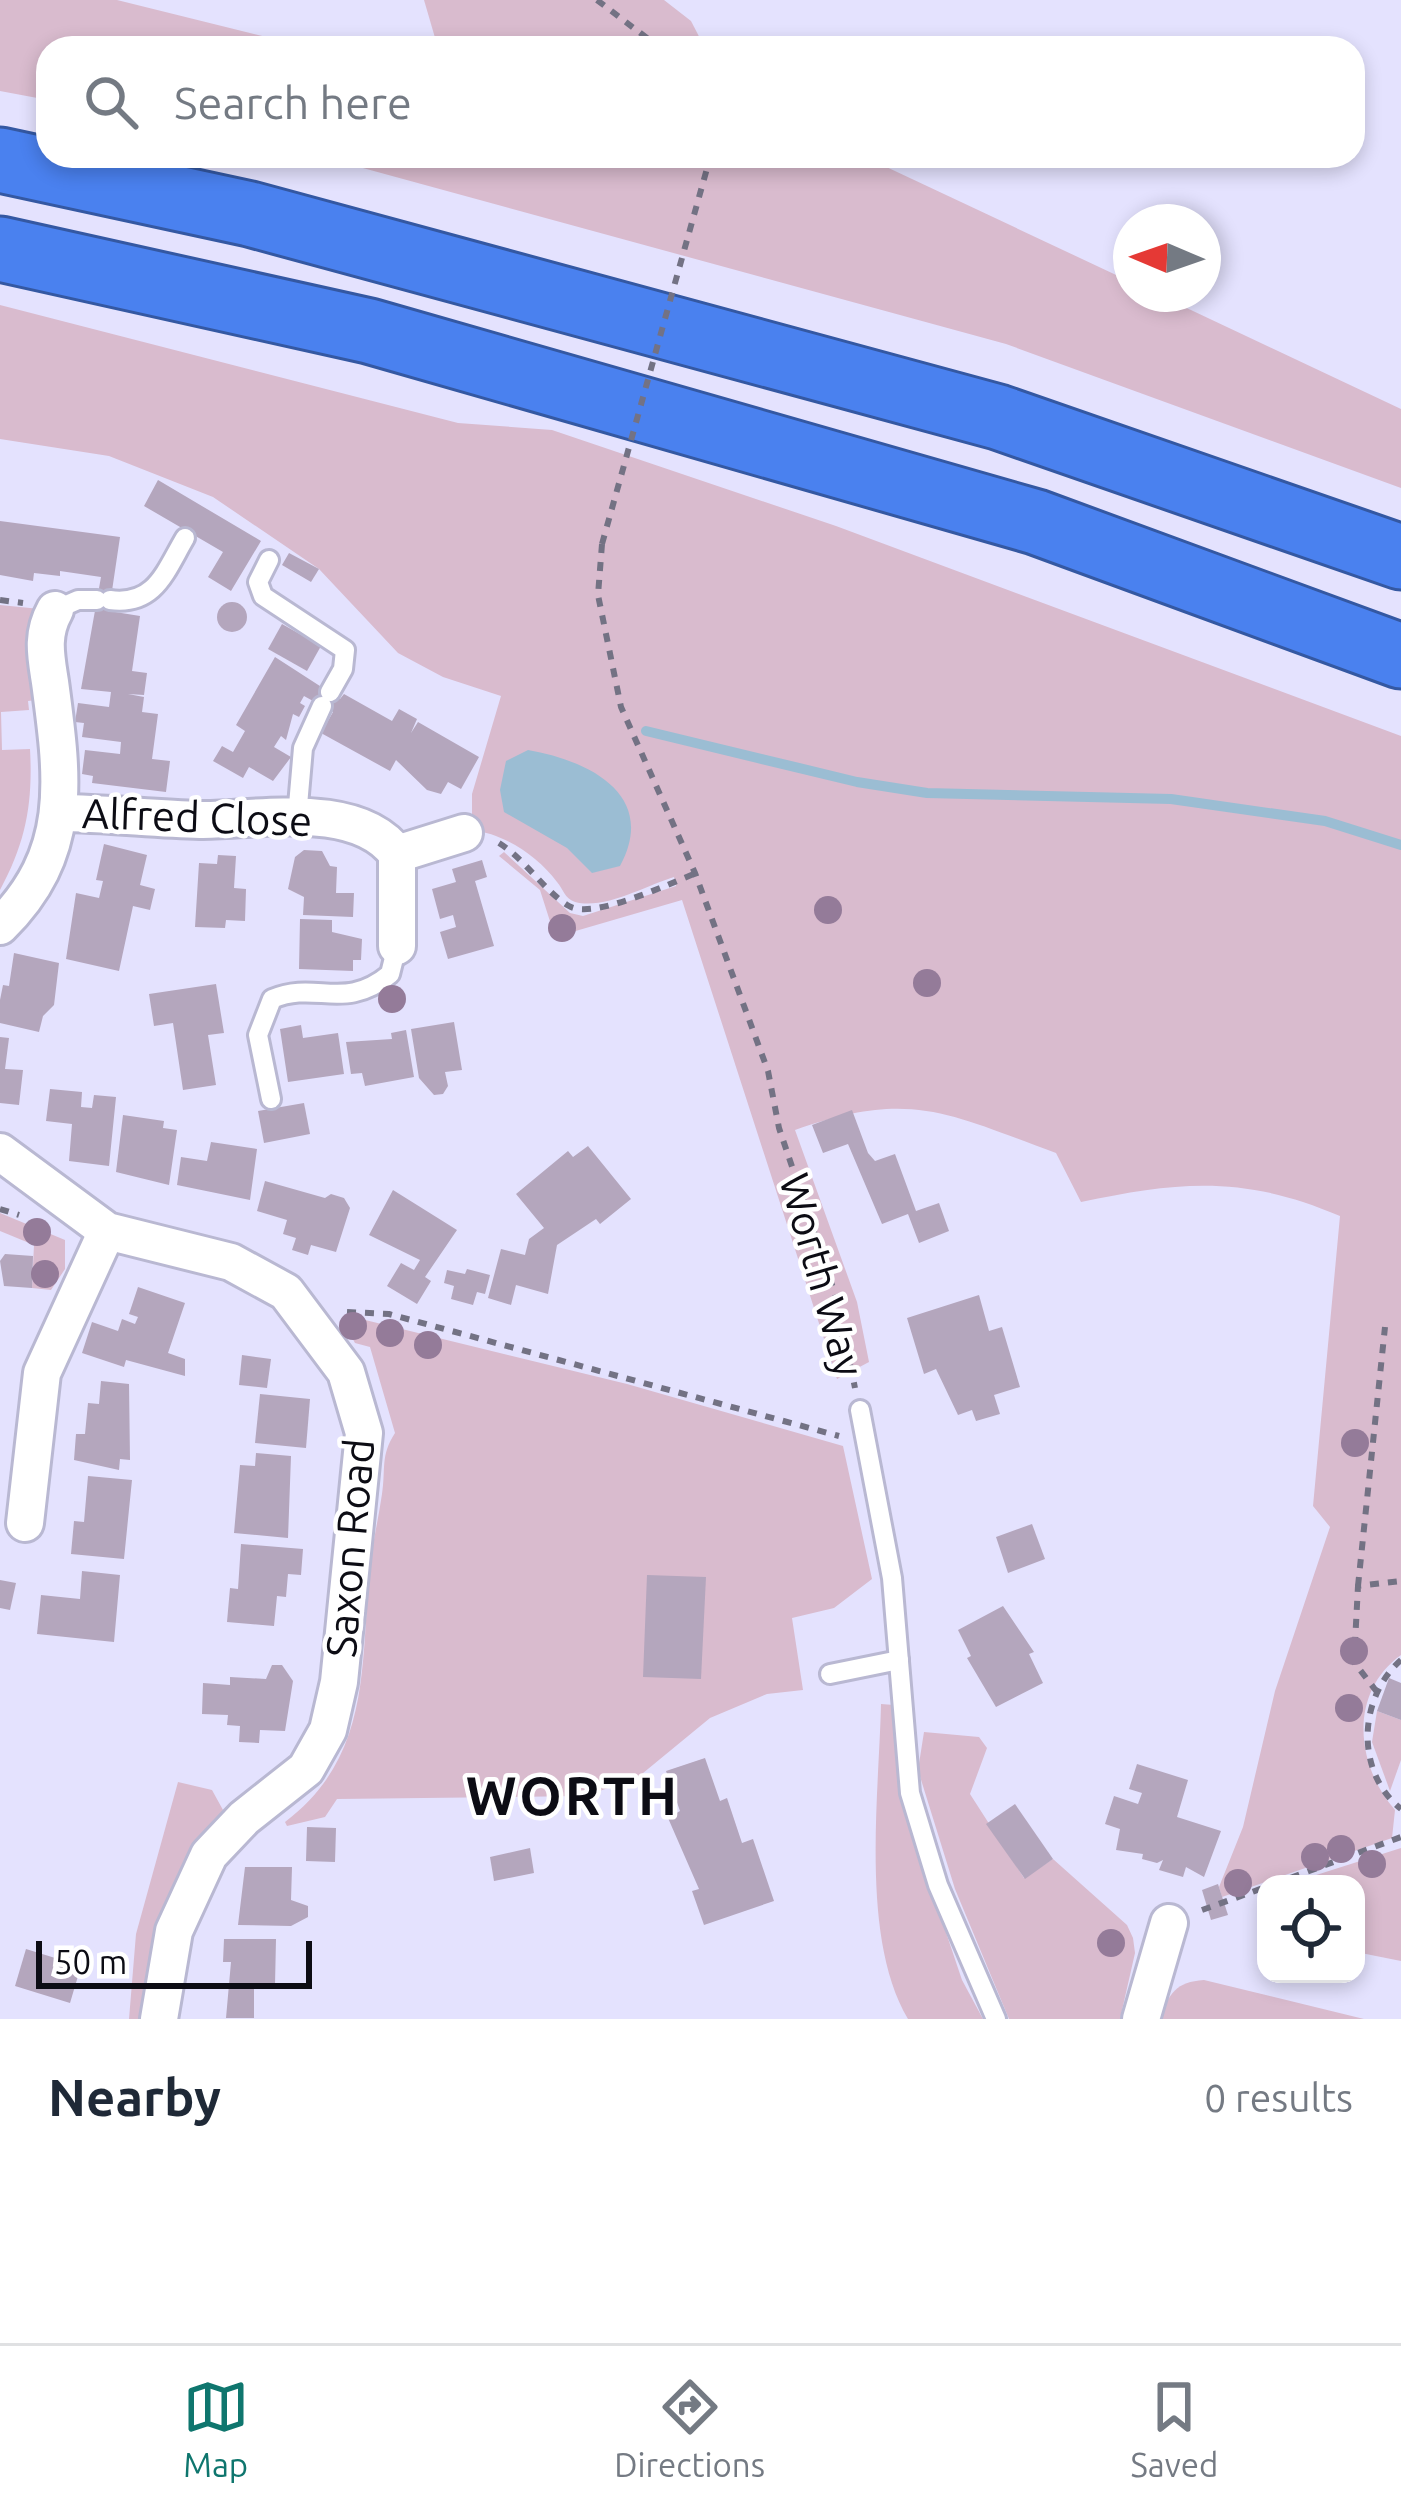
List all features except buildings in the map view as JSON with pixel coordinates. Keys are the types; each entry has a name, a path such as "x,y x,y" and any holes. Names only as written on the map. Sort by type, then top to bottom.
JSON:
{"highway":[{"path":"0,160 36,168"},
{"path":"37,168 250,214 998,417 1401,557"},
{"path":"0,249 369,331 1036,522 1401,656"}],"street":[{"path":"0,926 39,880 59,813 45,652 56,610"},
{"name":"Alfred Close","path":"59,813 296,818 360,830 390,844 398,854"},
{"path":"397,946 398,854 464,833"},
{"name":"Saxon Road","path":"0,1152 101,1242 262,1274 286,1292 346,1372 364,1433 334,1706 306,1769 244,1818 209,1855 174,1931 159,2019"},
{"path":"26,1523 15,1464 42,1373 101,1242"},
{"path":"1141,2019 1169,1923"}],"lane":[{"path":"56,610 78,600 141,600 153,592 184,538"},
{"path":"269,560 258,582 263,596 345,650 343,669 303,748 296,818"},
{"path":"271,1099 258,1035 272,999 286,993 335,997 364,992 389,974 397,946"},
{"name":"Worth Way","path":"860,1409 892,1578 910,1793 938,1886 996,2019"},
{"path":"830,1674 899,1660"}],"path":[{"path":"597,0 644,36"},
{"name":"Worth Way","path":"704,168 602,544 598,596 621,707 694,873 768,1071 779,1128 836,1297 860,1409"},
{"path":"464,833 493,839 515,853 563,902 582,910 635,898 694,873"},
{"path":"0,1209 101,1242"},
{"path":"318,1330 348,1312 389,1314 866,1442"},
{"path":"1377,1692 1354,1662 1385,1327"},
{"path":"1358,1586 1401,1581"},
{"path":"1401,1660 1377,1692 1367,1742 1374,1774 1401,1809"},
{"path":"1297,1875 1401,1837"},
{"path":"1169,1923 1257,1890"}],"shaded area":[{"path":"0,0 117,0 262,36 36,36 36,98 0,91"},
{"path":"424,0 664,0 691,21 699,36 434,36"},
{"path":"363,168 889,168 1113,274 1113,312 1195,312 1401,409 1401,488 1006,344"},
{"path":"0,305 458,423 552,430 836,526 1401,736 1401,1655 1372,1689 1364,1730 1372,1773 1395,1810 1392,1838 1285,1875 1257,1875 1257,1885 1222,1897 1219,1887 1243,1827 1275,1691 1330,1527 1313,1506 1340,1216 1273,1194 1212,1186 1181,1186 1081,1202 1056,1153 928,1111 869,1111 795,1130 857,1302 869,1362 837,1379 682,900 555,937 540,890 499,856 504,852 570,913 583,916 676,886 674,877 599,903 571,900 530,855 508,841 472,830 472,794 501,696 443,677 398,653 319,569 213,497 109,456 0,439"},
{"path":"0,605 40,609 43,699 28,701 29,710 1,712 2,750 30,749 31,769 22,839 0,890"},
{"path":"0,1213 65,1240 65,1269 51,1290 32,1288 34,1245 0,1231"},
{"path":"357,1318 627,1384 843,1446 872,1579 834,1608 792,1618 803,1690 767,1694 710,1718 637,1778 585,1796 337,1799 325,1817 287,1826 285,1822 332,1770 356,1711 385,1456 395,1433 370,1347 355,1343 344,1323"},
{"path":"881,1704 894,1705 901,1799 962,1980 983,2019 908,2019 893,1986 883,1949 876,1866"},
{"path":"1377,1711 1401,1720 1401,1760 1390,1791 1372,1742"},
{"path":"924,1732 979,1737 987,1748 970,1794 1024,1878 1053,1859 1127,1925 1135,1953 1120,2019 1009,2019 955,1889 918,1770"},
{"path":"178,1782 212,1790 223,1810 158,1935 145,2019 129,2019 136,1934"},
{"path":"1401,1848 1401,1961 1365,1954 1365,1875 1316,1875"},
{"path":"1204,1980 1364,2019 1160,2019 1175,1990"}],"water":[{"path":"528,750 593,772 624,800 630,841 620,866 592,873 567,848 504,812 500,790 506,761"}],"waterway":[{"path":"646,731 857,782 927,793 1171,799 1325,821 1401,845"}],"district":[{"name":"WORTH","path":"573,1796"}]}
